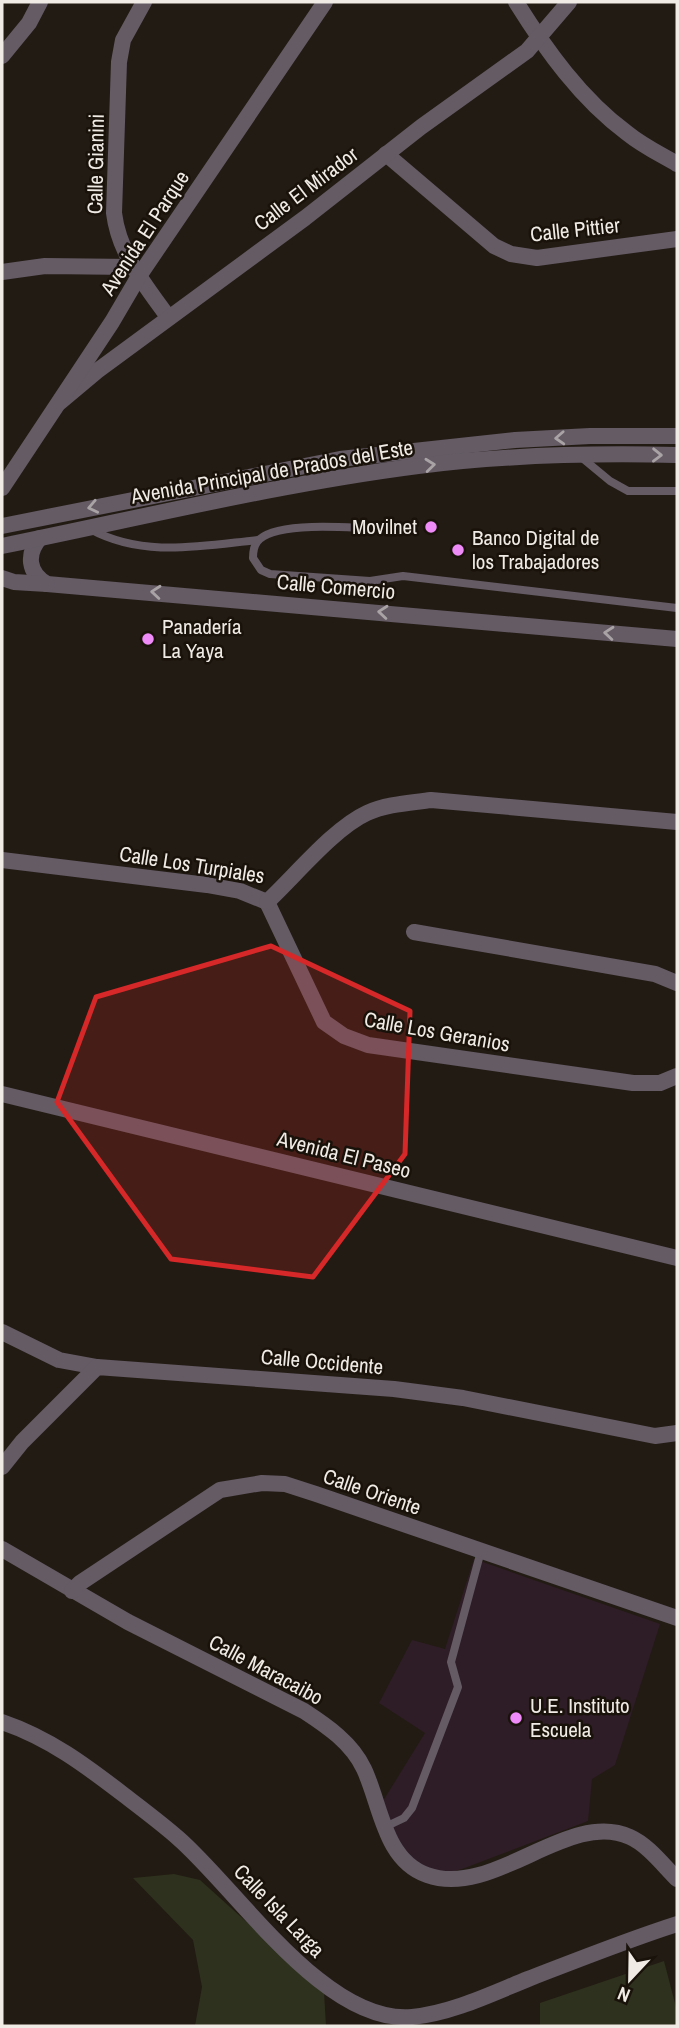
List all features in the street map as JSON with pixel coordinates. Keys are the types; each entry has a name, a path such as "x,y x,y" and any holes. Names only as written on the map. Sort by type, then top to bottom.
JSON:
{"street":[{"path":"2,56 29,23 40,2"},
{"name":"Calle Gianini","path":"144,2 123,40 119,62 114,214 116,230 136,271 168,317"},
{"name":"Avenida El Parque","path":"2,488 112,321 136,271 325,2"},
{"path":"516,2 539,38 581,91 637,141 677,164"},
{"name":"Calle El Mirador","path":"60,402 96,371 527,51 569,2"},
{"name":"Calle Pittier","path":"386,154 494,246 512,254 548,257 677,239"},
{"path":"2,272 45,266 136,271"},
{"name":"Avenida Principal de Prados del Este","path":"2,526 340,459 527,440 590,436 677,436"},
{"name":"Avenida Principal de Prados del Este","path":"2,546 254,492 419,466 487,459 578,455 677,455"},
{"path":"40,538 31,554 31,563 38,579 47,584"},
{"name":"Calle Comercio","path":"2,578 14,582 677,639"},
{"name":"Calle Los Turpiales","path":"2,860 207,885 240,891 267,902 349,824 368,813 401,804 431,800 677,822"},
{"name":"Calle Los Geranios","path":"267,902 324,1022 344,1036 369,1045 633,1083 660,1083 677,1076"},
{"path":"414,932 645,972 677,983"},
{"name":"Avenida El Paseo","path":"2,1094 677,1258"},
{"name":"Calle Occidente","path":"2,1332 59,1360 97,1367 394,1389 463,1398 654,1436 677,1433"},
{"path":"2,1467 97,1367"},
{"name":"Calle Oriente","path":"72,1591 220,1490 243,1485 285,1484 677,1618"},
{"name":"Calle Maracaibo","path":"2,1549 128,1622 304,1711 328,1726 347,1744 364,1768 396,1852 410,1866 425,1875 444,1880 482,1874 597,1831 614,1832 641,1843 677,1879"},
{"name":"Calle Isla Larga","path":"2,1722 39,1736 83,1763 178,1838 296,1962 356,2003 393,2017 427,2015 456,2007 620,1943 677,1924"}],"lane":[{"path":"578,455 610,481 628,491 677,491"},
{"path":"87,528 116,541 155,549 258,540 268,534 295,528 362,527"},
{"path":"258,540 253,558 261,570 270,575 370,581 403,576 677,608"},
{"path":"385,1827 404,1818 412,1808 458,1687 451,1662 481,1551"}],"highlighted area":[{"path":"271,946 410,1011 405,1154 313,1277 171,1259 57,1102 96,997"}],"shaded area":[{"name":"U.E. Instituto Escuela","path":"474,1559 660,1624 615,1765 592,1779 588,1821 446,1873 432,1870 415,1861 401,1846 392,1830 383,1801 425,1733 379,1703 412,1640 445,1649"}],"green space":[{"path":"174,1874 200,1880 324,1992 326,2026 195,2026 202,1987 193,1940 133,1878"},
{"path":"664,1961 677,2011 677,2026 540,2026 540,2003"}],"place":[{"name":"Movilnet","path":"431,527"},
{"name":"Banco Digital de los Trabajadores","path":"458,550"},
{"name":"Panadería La Yaya","path":"148,639"},
{"name":"U.E. Instituto Escuela","path":"516,1718"}]}
